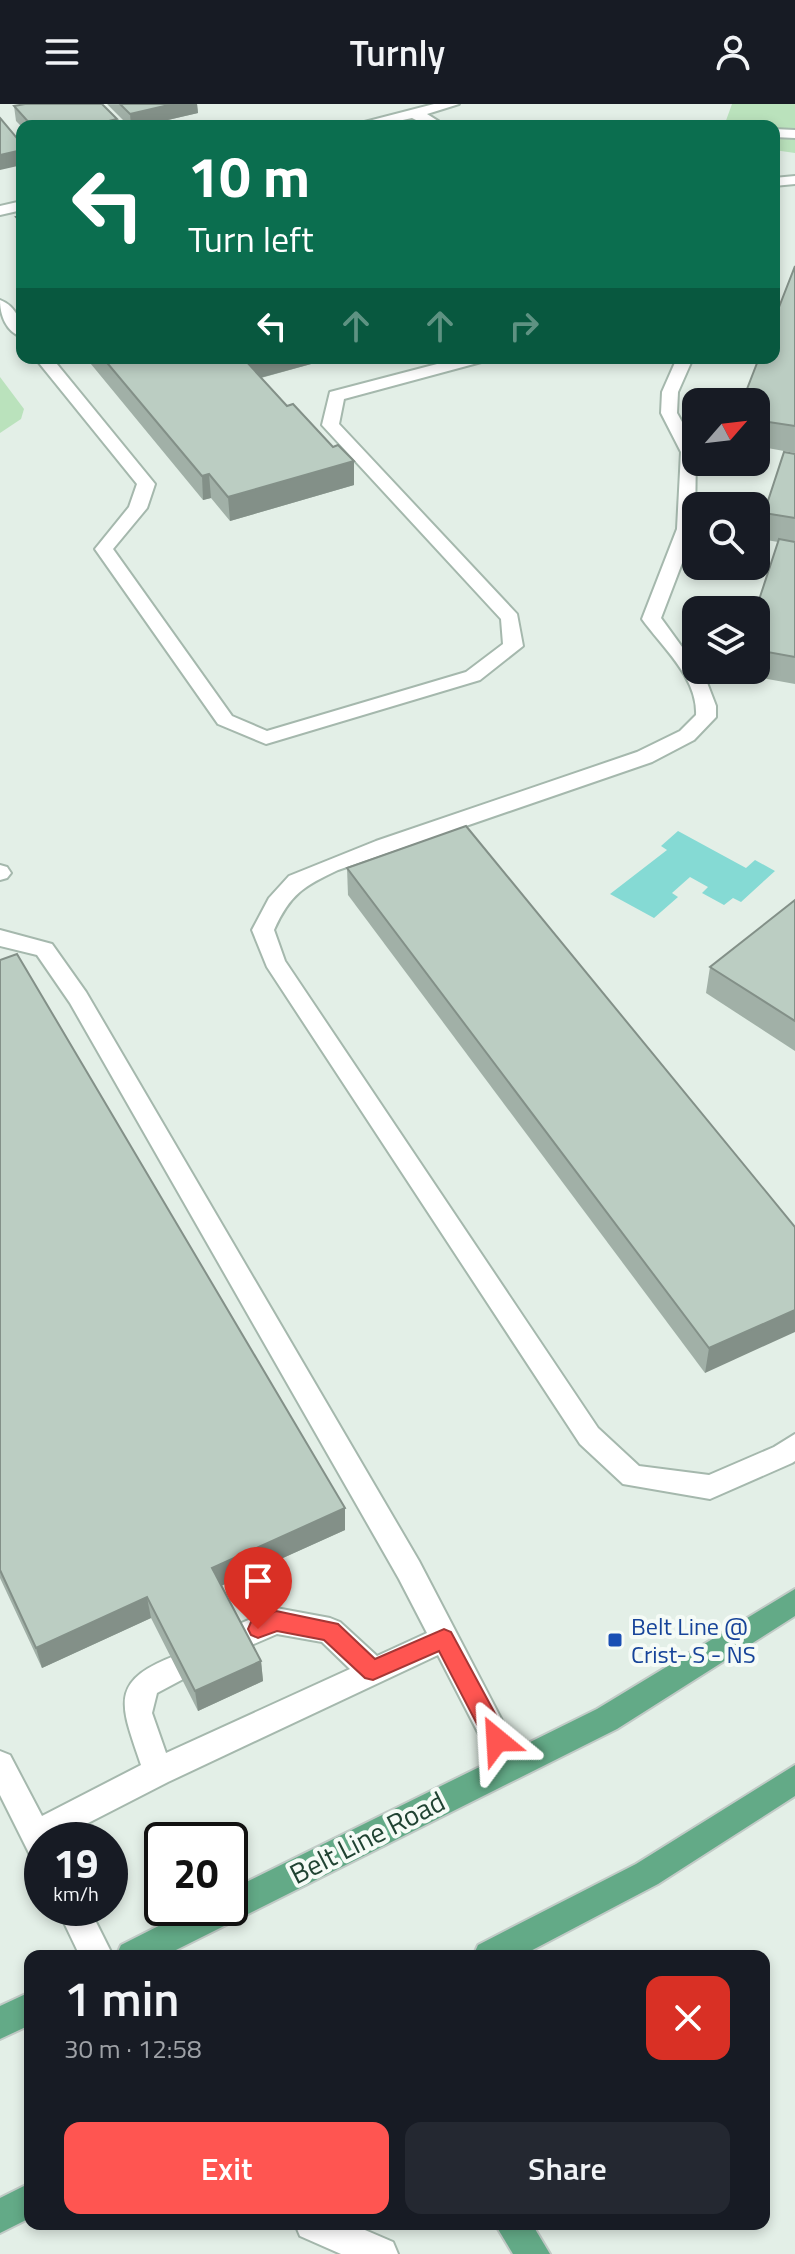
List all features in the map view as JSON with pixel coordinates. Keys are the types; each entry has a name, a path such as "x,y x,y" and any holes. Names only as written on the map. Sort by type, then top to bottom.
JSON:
{"main road":[{"name":"Belt Line Road","path":"248,1897 607,1719 795,1601"},
{"path":"503,1950 647,1874 795,1779"},
{"name":"Belt Line Road","path":"144,1950 191,1926"},
{"path":"0,2023 24,2011"},
{"path":"0,2216 24,2203"},
{"path":"516,2230 533,2254"}],"street":[{"path":"383,120 452,104"},
{"path":"414,113 427,120"},
{"path":"0,305 16,325"},
{"path":"48,364 146,484 138,508 104,549 225,720 266,738 473,676 513,646 510,618 330,425 336,396 456,364"},
{"path":"682,364 670,392 669,413 690,452 686,529 651,619 705,695 706,717 700,726 693,734 673,745 606,771 366,852 299,880 277,899 263,930 275,962 589,1436 632,1476 710,1487 783,1455 795,1445"},
{"path":"0,938 44,949 78,998 409,1570 510,1765"},
{"path":"240,1637 276,1621 330,1631 373,1671"},
{"path":"70,1822 158,1772 444,1639"},
{"path":"158,1772 138,1713 144,1685 177,1668"},
{"path":"0,1765 30,1822"},
{"path":"81,1926 94,1950"},
{"path":"326,2230 381,2254"}],"green space":[{"path":"732,104 795,104 795,153 780,151 780,120 726,120"},
{"path":"0,377 24,409 21,419 0,433"}],"water":[{"path":"678,831 746,868 755,860 775,871 741,902 733,898 724,905 702,893 708,887 690,877 672,893 678,897 654,918 610,894 667,850 661,846"}],"building":[{"path":"102,104 117,119 27,120 14,106"},
{"path":"120,104 173,104 130,114"},
{"path":"0,118 16,137 16,151 0,155"},
{"path":"795,266 795,426 770,422 770,388 747,388 757,364 780,364 780,305"},
{"path":"108,364 249,364 287,406 293,404 333,447 338,445 354,461 228,497 209,474 202,476"},
{"path":"784,452 795,454 795,518 770,514 770,495"},
{"path":"779,539 795,542 795,657 770,653 770,596 760,596 766,580 770,580 770,566"},
{"path":"466,826 795,1227 795,1310 709,1348 347,868"},
{"path":"795,900 795,1021 710,967"},
{"path":"17,954 345,1508 212,1568 261,1661 195,1691 147,1597 36,1648 0,1570 0,960"}],"place":[{"name":"Belt Line @ Crist- S - NS","path":"615,1640"}],"route":[{"path":"258,1629 276,1621 330,1631 373,1671 444,1639 497,1740"}]}
